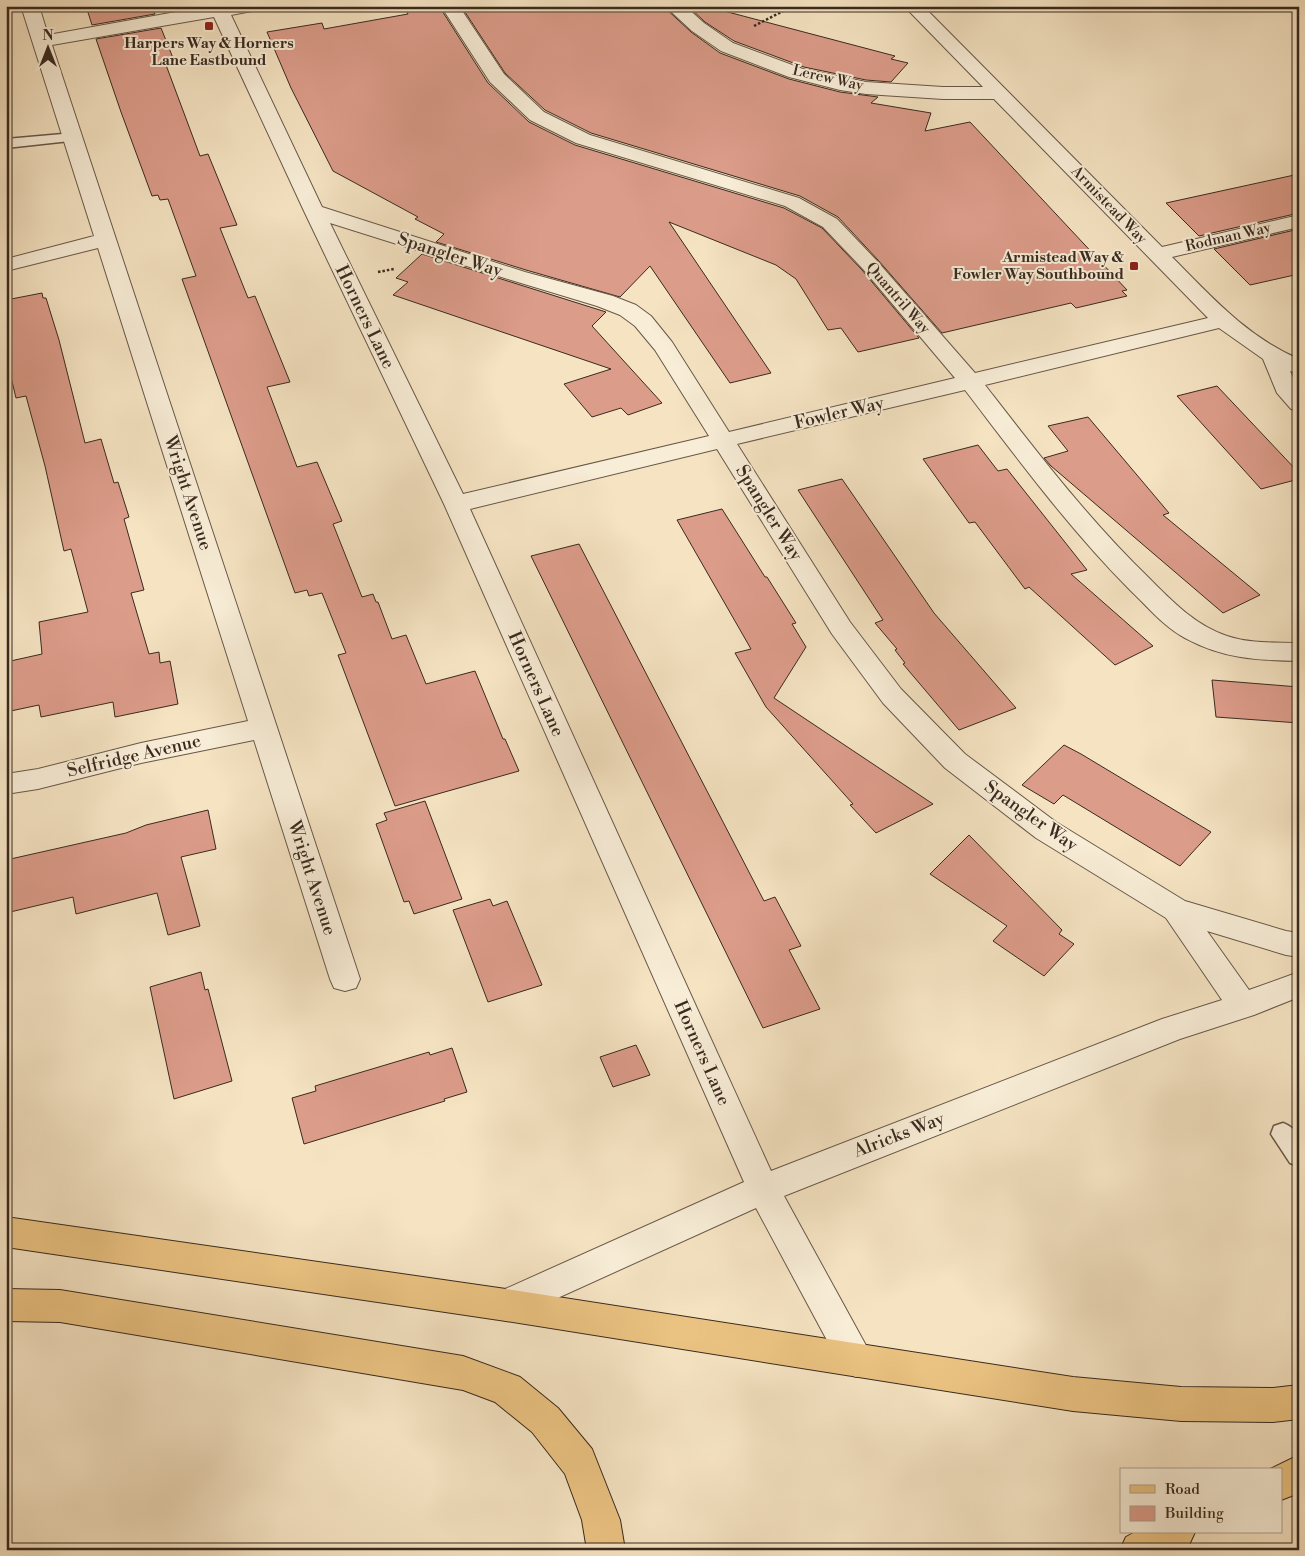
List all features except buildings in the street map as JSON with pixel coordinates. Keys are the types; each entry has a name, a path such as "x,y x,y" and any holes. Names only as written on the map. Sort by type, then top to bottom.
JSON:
{"main road":[{"path":"6,1232 506,1305 1073,1394 1181,1404 1273,1405 1299,1402"},
{"path":"6,1305 60,1306 463,1373 507,1390 545,1420 579,1462 601,1520 606,1550"},
{"path":"1282,1482 1299,1473"},
{"path":"1139,1550 1172,1534"}],"street":[{"name":"Wright Avenue","path":"30,6 107,239 262,728 345,979"},
{"path":"42,42 219,9 251,6"},
{"name":"Quantril Way","path":"450,6 497,78 543,120 599,145 792,202 830,223 870,265 970,382 1066,505 1118,563 1172,616 1193,631 1251,652 1299,652"},
{"name":"Lerew Way","path":"674,6 698,28 727,47 796,73 840,84 876,88 943,93 999,93"},
{"name":"Armistead Way","path":"913,6 1223,321 1250,343 1274,358"},
{"name":"Horners Lane","path":"219,9 314,211 456,504 763,1189 856,1360"},
{"name":"Spangler Way","path":"314,211 518,276 605,301 628,310 643,321 664,347 724,440 841,628 892,696 955,761 1046,830 1176,910 1286,943 1299,945"},
{"name":"Rodman Way","path":"1157,254 1299,221"},
{"path":"6,265 107,239"},
{"name":"Fowler Way","path":"456,504 1223,321"},
{"path":"1274,358 1299,367"},
{"path":"1274,358 1285,388 1299,404"},
{"name":"Selfridge Avenue","path":"6,784 140,753 262,728"},
{"name":"Spangler Way","path":"1176,910 1243,1006"},
{"name":"Alricks Way","path":"506,1305 763,1189 1172,1028 1243,1006 1299,984"}],"lane":[{"path":"6,144 74,137"},
{"path":"1283,1134 1299,1155"}],"place":[{"name":"Harpers Way & Horners Lane Eastbound","path":"209,26"},
{"name":"Armistead Way & Fowler Way Southbound","path":"1134,266"}]}
